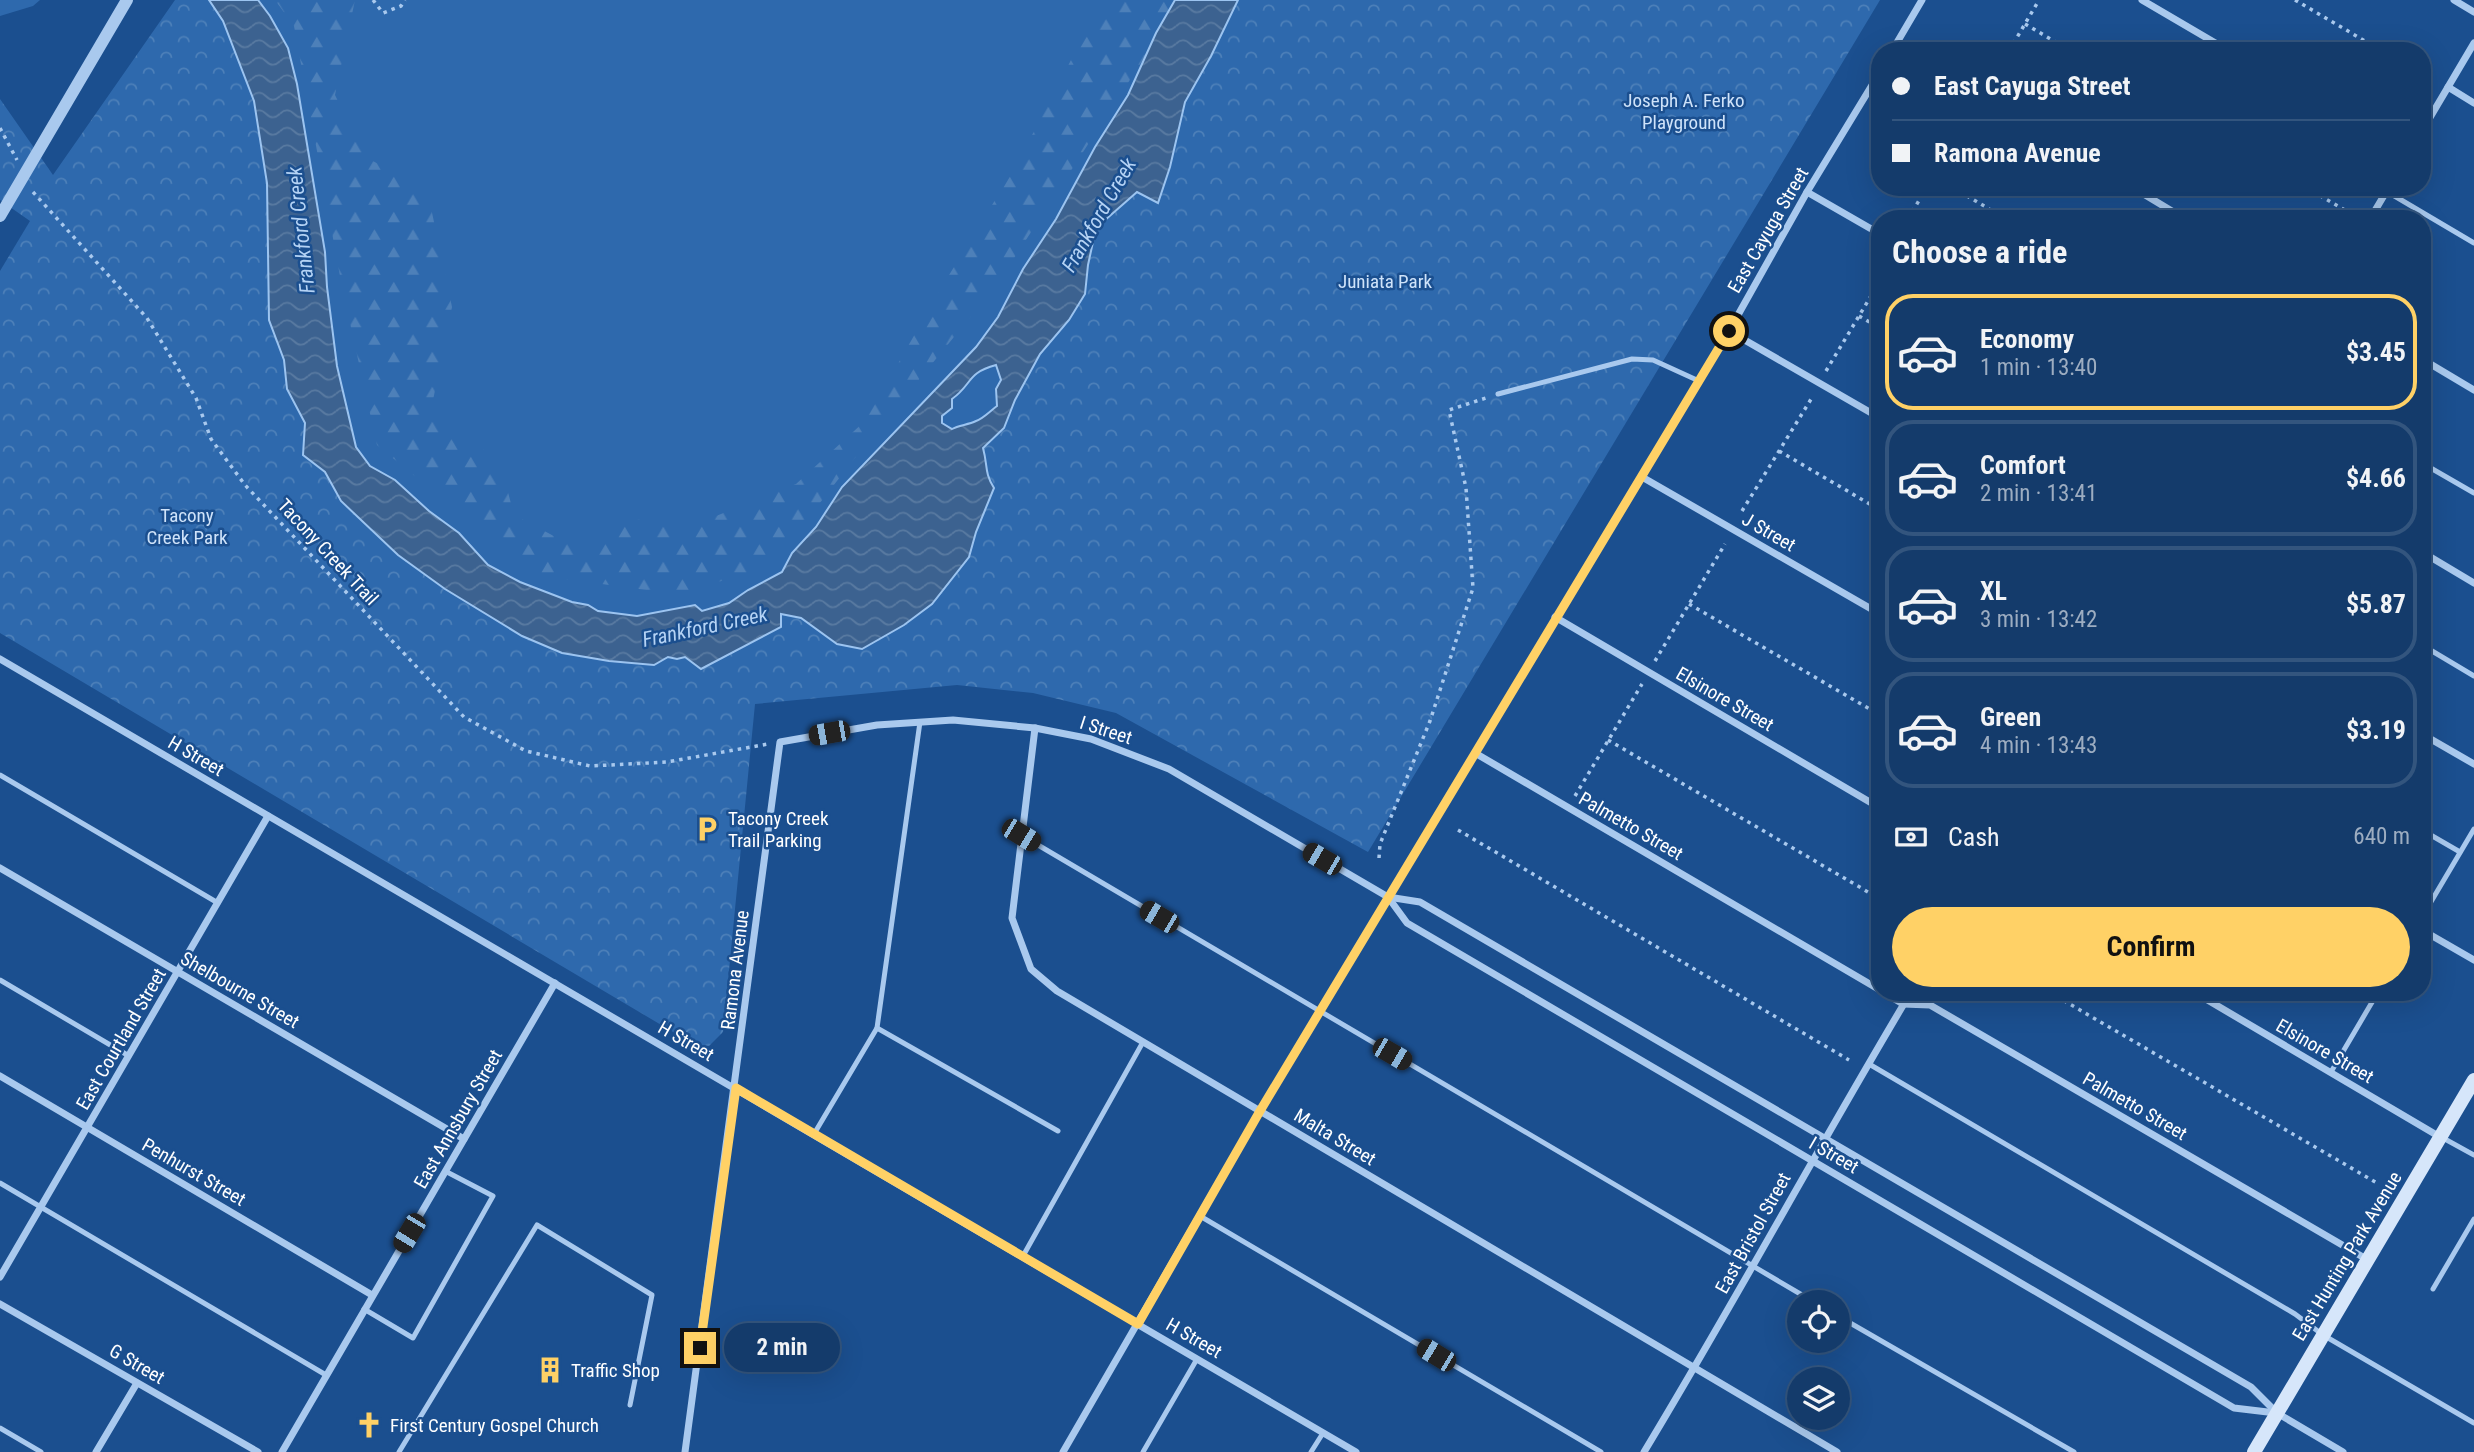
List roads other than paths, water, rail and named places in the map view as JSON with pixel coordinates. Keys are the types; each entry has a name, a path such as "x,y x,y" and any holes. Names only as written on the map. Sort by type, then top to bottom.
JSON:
{"main road":[{"name":"East Hunting Park Avenue","path":"2254,1452 2474,1080"}],"street":[{"path":"0,216 127,0"},
{"path":"1900,42 1923,0"},
{"path":"2142,0 2214,42"},
{"path":"2454,0 2474,12"},
{"path":"2431,116 2474,43"},
{"name":"East Cayuga Street","path":"1063,1452 1260,1111 1555,617 1642,477 1871,87"},
{"path":"2448,88 2474,103"},
{"path":"1807,192 1871,229"},
{"path":"2147,196 2170,210"},
{"path":"1729,331 1871,413"},
{"path":"2431,364 2474,390"},
{"name":"J Street","path":"1642,477 1871,609"},
{"path":"2431,557 2474,583"},
{"name":"Elsinore Street","path":"1555,617 1871,803"},
{"name":"H Street","path":"0,659 1356,1452"},
{"name":"I Street","path":"780,741 877,725 953,720 1035,728 1091,739 1169,769 1388,897 1420,902 2251,1387 2277,1413 2343,1452"},
{"name":"Malta Street","path":"1035,728 1012,918 1031,969 1056,991 1837,1452"},
{"path":"2431,739 2474,764"},
{"name":"Ramona Avenue","path":"685,1452 736,1088 780,741"},
{"name":"Palmetto Street","path":"1475,753 1871,985"},
{"name":"East Courtland Street","path":"0,1277 268,816"},
{"name":"Shelbourne Street","path":"0,868 464,1139"},
{"name":"I Street","path":"1388,897 1408,923 2235,1408 2277,1413"},
{"path":"2431,935 2474,960"},
{"name":"East Annsbury Street","path":"282,1452 555,983"},
{"name":"Palmetto Street","path":"1898,1001 1903,1004 1930,1005 2368,1260"},
{"name":"East Bristol Street","path":"1644,1452 1905,1001"},
{"name":"Elsinore Street","path":"2209,1001 2440,1137"},
{"name":"Penhurst Street","path":"0,1076 372,1295"},
{"name":"G Street","path":"0,1304 258,1452"},
{"path":"96,1452 137,1383"}],"lane":[{"path":"2399,196 2421,210"},
{"path":"2431,216 2474,243"},
{"path":"1498,394 1632,359 1653,360 1699,381"},
{"path":"2431,468 2474,493"},
{"path":"2431,650 2474,676"},
{"path":"814,1134 877,1028 920,722"},
{"path":"0,775 218,903"},
{"path":"2431,902 2474,829"},
{"path":"1021,835 1793,1290"},
{"path":"2431,835 2460,852"},
{"path":"0,979 129,1056"},
{"path":"2331,1072 2372,1002"},
{"path":"877,1028 1058,1131"},
{"path":"1023,1256 1143,1042"},
{"path":"1869,1064 2295,1314 2323,1335 2474,1423"},
{"path":"2440,1137 2474,1155"},
{"path":"364,1309 413,1338 492,1196 445,1171"},
{"path":"0,1183 326,1375"},
{"path":"1200,1216 1601,1452"},
{"path":"2433,1289 2474,1219"},
{"path":"399,1452 537,1225 652,1295 630,1405"},
{"path":"1850,1323 2074,1452"},
{"path":"1143,1452 1197,1359"},
{"path":"0,1429 41,1452"},
{"path":"1311,1452 1323,1433"}],"water":[{"name":"Frankford Creek","path":"209,0 258,0 288,48 297,84 325,252 337,366 356,447 370,466 395,480 429,511 459,533 488,565 520,582 572,602 588,605 598,611 637,616 695,605 702,611 729,603 782,572 792,553 816,527 842,487 976,347 998,317 1023,269 1056,219 1095,147 1128,95 1156,33 1175,0 1238,0 1185,102 1170,167 1158,203 1137,192 1096,228 1085,294 1069,320 1040,354 1015,400 1004,428 983,448 987,473 994,488 969,557 932,604 904,625 862,649 837,644 801,618 781,614 781,627 701,669 685,657 668,657 654,665 562,653 522,636 445,589 398,555 341,501 325,472 303,455 305,423 287,389 284,360 269,320 267,183 254,101 223,21","holes":["996,365 1001,380 996,389 997,406 984,416 952,429 942,423 942,416 952,408 952,399 974,375"]}],"place":[{"name":"Tacony Creek Trail Parking","path":"707,829"},
{"name":"Traffic Shop","path":"550,1370"},
{"name":"First Century Gospel Church","path":"369,1425"}],"park label":[{"name":"Joseph A. Ferko Playground","path":"1684,111"},
{"name":"Juniata Park","path":"1385,281"},
{"name":"Tacony Creek Park","path":"187,526"}]}
